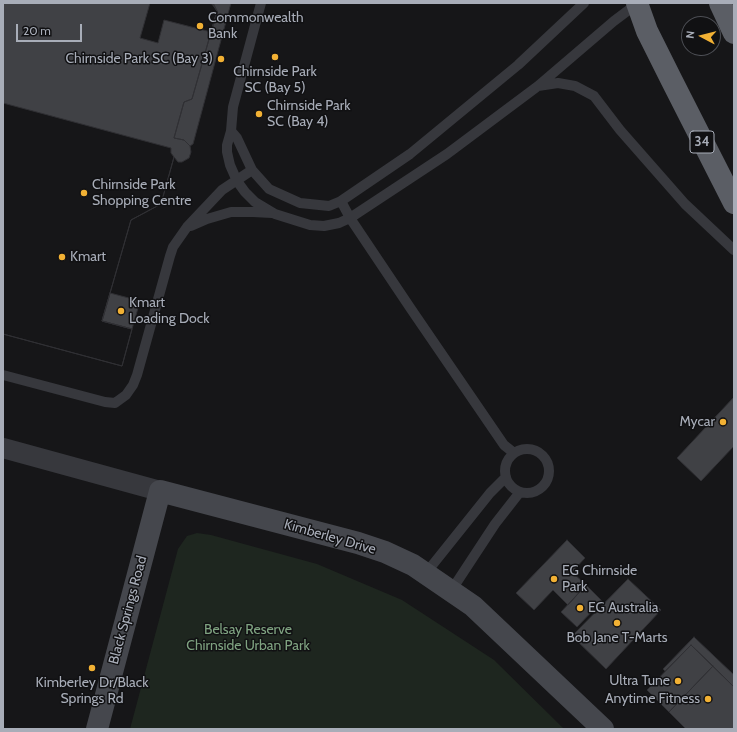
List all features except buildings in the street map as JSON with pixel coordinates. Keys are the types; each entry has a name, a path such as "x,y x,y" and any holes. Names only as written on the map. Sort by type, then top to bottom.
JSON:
{"highway":[{"name":"34","path":"638,3 648,31 734,204"},
{"path":"720,3 734,33"}],"main road":[{"name":"Kimberley Drive","path":"160,491 358,543 385,552 413,565 473,606 603,729"},
{"name":"Black Springs Road","path":"97,729 160,491"}],"street":[{"name":"Kimberley Drive","path":"3,448 160,491"}],"lane":[{"path":"261,3 232,107 231,132 227,145 227,152 230,165 237,181 245,192 255,202 275,214"},
{"path":"231,132 237,138 252,170 269,189 300,203 329,206 341,201 416,149 518,65 584,3"},
{"path":"187,227 231,212 275,214 310,225 324,226 339,223 350,218 447,154 538,86 614,21 638,3"},
{"path":"538,86 558,83 575,86 594,96 620,130 685,204 734,250"},
{"path":"3,375 105,402 115,403 126,395 137,375 173,247 187,227 222,190 252,170"},
{"path":"341,201 350,218 504,445 514,453"},
{"path":"528,448 535,450 545,458 549,468 548,479 541,489 534,492 520,492 514,489 506,478 506,464 509,458 514,453 528,448"},
{"path":"426,573 490,493 506,478"},
{"path":"452,591 494,524 520,492"}],"green space":[{"name":"Belsay Reserve Chirnside Urban Park","path":"197,533 211,535 317,564 402,600 494,660 564,729 130,729 178,549 187,536"}],"place":[{"name":"Commonwealth Bank","path":"200,26"},
{"name":"Chirnside Park SC (Bay 5)","path":"275,57"},
{"name":"Chirnside Park SC (Bay 3)","path":"221,59"},
{"name":"Chirnside Park SC (Bay 4)","path":"259,114"},
{"name":"Chirnside Park Shopping Centre","path":"84,193"},
{"name":"Kmart","path":"62,257"},
{"name":"Kmart Loading Dock","path":"121,311"},
{"name":"Mycar","path":"723,422"},
{"name":"EG Chirnside Park","path":"554,579"},
{"name":"EG Australia","path":"580,608"},
{"name":"Bob Jane T-Marts","path":"617,623"},
{"name":"Kimberley Dr/Black Springs Rd","path":"92,668"},
{"name":"Ultra Tune","path":"678,681"},
{"name":"Anytime Fitness","path":"708,699"}]}
